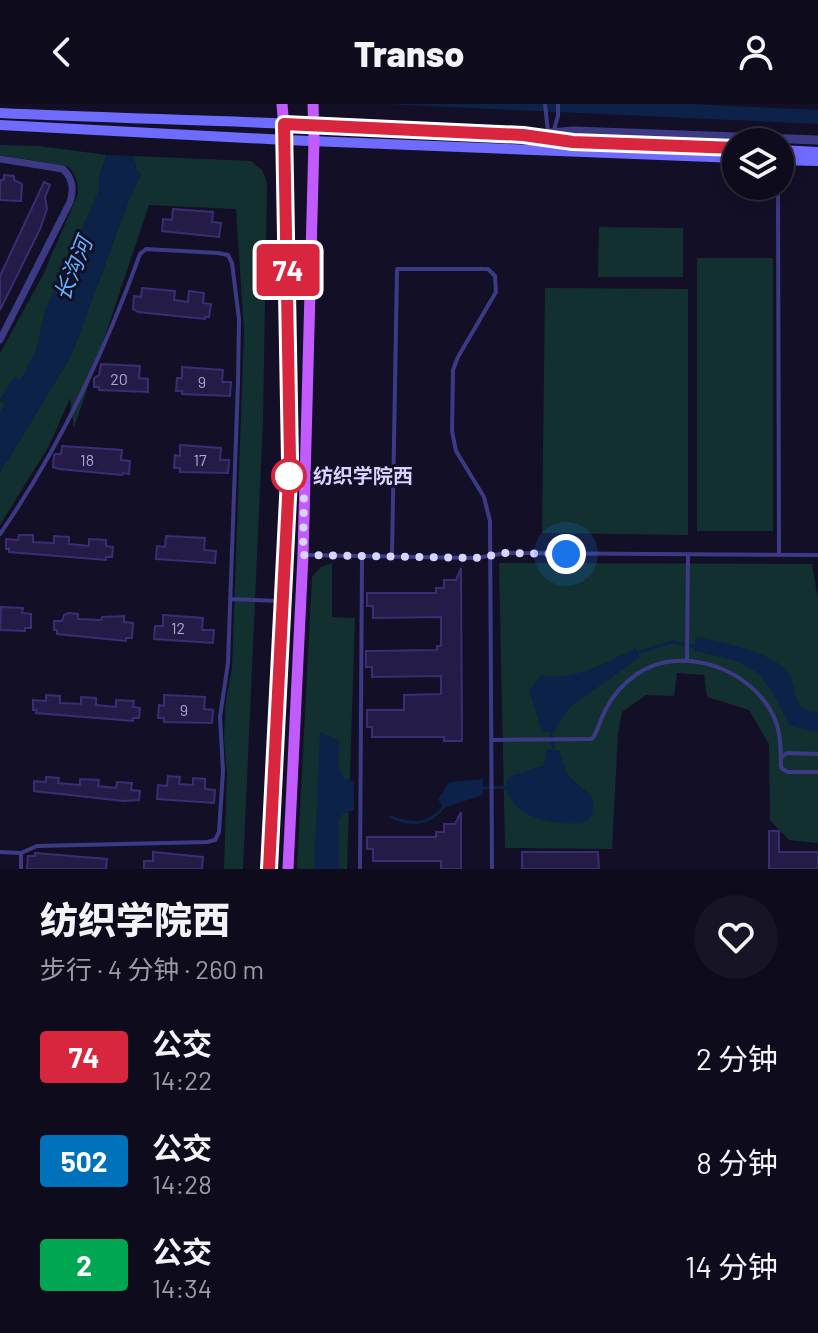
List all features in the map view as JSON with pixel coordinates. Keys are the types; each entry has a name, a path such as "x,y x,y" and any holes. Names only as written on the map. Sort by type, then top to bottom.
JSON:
{"main road":[{"path":"269,869 290,459 286,140 282,104"},
{"path":"288,869 303,555 314,141 310,104"},
{"path":"0,113 551,135 722,147"},
{"path":"0,125 722,157"},
{"path":"794,151 818,152"},
{"path":"794,160 818,161"}],"street":[{"path":"551,135 818,140"},
{"path":"0,159 63,169 70,176 73,191 0,340"}],"lane":[{"path":"284,124 290,104"},
{"path":"545,104 551,135"},
{"path":"551,135 558,116 558,104"},
{"path":"778,200 779,555"},
{"path":"0,534 45,462 86,383 122,305 140,254 146,249 228,255 232,263 239,319 228,663 220,717 223,771 219,832 215,840 37,846 21,853 0,852"},
{"path":"392,556 397,269 488,269 498,284 453,370 452,431 456,451 484,497 490,521 492,869"},
{"path":"303,555 476,558 491,555 818,555"},
{"path":"687,661 688,555"},
{"path":"360,869 362,556"},
{"path":"230,599 283,601"},
{"path":"492,740 592,739 606,708 619,690 638,673 657,665 687,661 715,665 738,677 759,696 772,713 779,734 781,768 788,772 818,772"},
{"path":"781,758 787,753 818,754"},
{"path":"21,853 21,869"}],"green space":[{"path":"0,145 39,146 107,155 100,172 99,191 45,312 37,348 21,380 14,378 0,400 0,353 43,275 78,194 78,186 67,166 0,155"},
{"path":"134,156 251,161 262,170 267,183 263,422 243,869 224,869 227,773 224,738 226,699 232,669 244,331 236,209 149,205 74,428 70,398 49,446 0,525 0,472 71,356 141,174 136,170"},
{"path":"599,227 683,228 683,277 598,277"},
{"path":"697,258 773,258 773,531 697,531"},
{"path":"545,288 688,289 688,535 542,533"},
{"path":"332,563 332,617 355,618 347,869 297,869 312,577 321,567"},
{"path":"499,563 812,564 818,599 818,843 789,840 770,820 769,744 749,710 707,697 704,675 677,673 674,696 646,695 622,712 612,849 505,848"}],"water":[{"path":"384,104 690,104 818,110 818,124"},
{"name":"长沟河","path":"109,151 134,156 136,170 141,174 71,356 0,472 0,413 5,403 0,400 14,377 21,380 37,348 45,312 99,191 100,172"},
{"path":"696,637 744,648 786,670 798,702 809,711 818,712 818,732 790,726 772,692 756,672 732,660 694,651"},
{"path":"635,648 640,657 570,707 554,731 542,732 529,690 541,675 578,673"},
{"path":"320,732 339,740 338,767 344,779 354,781 354,810 339,819 339,869 314,869"},
{"path":"547,749 560,751 569,775 593,799 590,819 565,824 537,818 520,809 506,791 508,777 544,765"},
{"path":"483,779 483,795 443,808 438,799 449,782"}],"pier":[{"path":"125,104 156,104 138,156 103,155"}],"building":[{"path":"4,175 14,176 14,180 22,184 21,201 0,200 0,180 4,180"},
{"path":"44,182 50,185 45,197 47,209 0,310 0,276"},
{"path":"173,209 213,212 212,222 221,223 219,237 162,231 163,219 172,220"},
{"path":"142,288 175,291 174,300 188,302 189,291 204,293 203,303 211,304 209,317 138,312 133,309 134,296 141,297"},
{"path":"101,364 140,366 139,378 148,379 148,392 99,390 99,387 94,387 94,378 99,375"},
{"path":"182,367 223,370 222,382 231,382 230,396 182,394 182,391 176,391 177,378 182,378"},
{"path":"180,445 221,448 220,460 229,460 228,473 180,472 180,468 174,468 175,455 180,456"},
{"path":"62,446 122,450 121,460 130,461 129,474 53,467 54,456 61,454"},
{"path":"19,535 33,535 33,542 54,543 54,536 69,537 69,544 89,546 89,539 106,540 106,546 113,547 112,557 106,557 106,560 9,552 6,539 18,540"},
{"path":"166,536 205,538 204,550 216,551 215,563 156,559 157,546 165,547"},
{"path":"461,568 462,741 444,741 444,737 372,737 372,727 367,727 367,710 404,710 404,695 441,694 441,676 372,677 372,667 366,667 366,651 437,650 437,646 441,646 441,617 373,618 373,606 367,606 367,593 436,593 436,588 444,588 444,580 456,580"},
{"path":"1,607 23,608 22,613 31,614 31,628 25,628 25,631 0,630"},
{"path":"68,613 78,614 78,619 101,620 102,617 124,616 124,622 133,623 132,638 126,638 126,641 57,634 54,621 62,621"},
{"path":"163,615 203,618 202,630 214,630 213,643 154,639 155,626 163,626"},
{"path":"46,695 60,696 60,703 81,704 81,697 96,698 96,705 116,707 116,700 134,701 133,707 140,708 139,718 133,718 133,721 36,713 33,700 46,701"},
{"path":"164,695 205,697 204,709 213,710 212,723 164,722 164,718 158,718 159,705 164,706"},
{"path":"168,776 180,777 179,784 193,785 193,778 205,779 205,789 215,790 214,803 157,799 158,785 167,786"},
{"path":"46,777 59,778 58,783 80,785 80,779 99,780 98,786 116,788 117,782 132,783 131,790 140,791 139,800 34,791 34,781 46,782"},
{"path":"461,812 461,869 441,869 441,861 373,861 373,849 367,849 367,837 436,837 436,832 444,832 444,824 455,824"},
{"path":"769,831 779,831 779,852 818,852 818,869 769,869"},
{"path":"153,852 203,857 202,869 144,869 144,861 153,861"},
{"path":"522,852 598,852 599,869 522,869"},
{"path":"35,853 107,859 106,869 27,869 28,856 35,856"}],"waterway":[{"path":"636,653 673,642 698,647"},
{"path":"551,731 554,751"},
{"path":"481,788 509,787"},
{"path":"391,817 420,822 444,807"}],"bus line":[{"name":"74","path":"269,869 290,459 284,124 523,135 573,142 722,147"}],"place":[{"name":"纺织学院西","path":"289,476"}],"route":[{"path":"289,476 304,491 303,555 476,558 506,553 566,554"}]}
